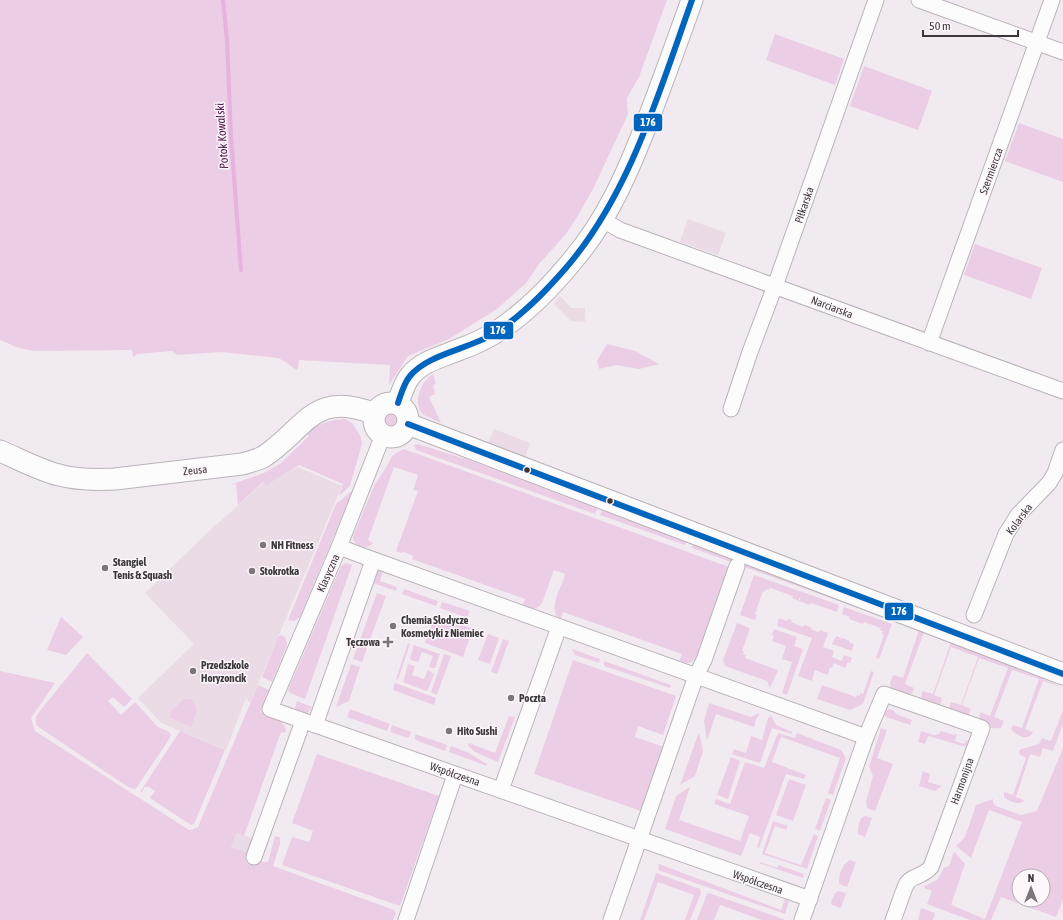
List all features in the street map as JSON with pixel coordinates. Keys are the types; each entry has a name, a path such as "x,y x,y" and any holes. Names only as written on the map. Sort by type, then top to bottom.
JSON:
{"street":[{"path":"398,404 410,376 417,369 434,359 465,348 493,334 514,319 544,291 573,260 603,220 632,161 692,0"},
{"name":"Piłkarska","path":"731,409 750,352 776,286 876,0"},
{"path":"919,0 1063,52"},
{"name":"Szermiercza","path":"929,343 1052,0"},
{"name":"Narciarska","path":"603,220 620,230 1063,391"},
{"path":"391,402 398,404 407,412 409,418 405,431 398,436 391,437 383,435 378,432 375,426 374,414 378,408 384,404 391,402"},
{"name":"Zeusa","path":"0,451 58,475 81,479 115,479 242,464 261,458 318,411 337,406 355,408 374,414"},
{"path":"408,424 1063,674"},
{"name":"Klasyczna","path":"270,709 339,546 383,435"},
{"name":"Kolarska","path":"974,615 1006,534 1018,515 1049,483 1059,476 1063,450"},
{"path":"339,546 866,738 802,920"},
{"path":"254,857 374,560"},
{"path":"611,920 696,676 704,660 737,566"},
{"path":"501,790 559,627"},
{"name":"Harmonijna","path":"866,738 884,694 982,728 931,867 926,873 912,879 907,883 893,920"},
{"name":"Współczesna","path":"270,709 810,899"},
{"path":"406,920 455,775"}],"shaded area":[{"path":"0,0 667,0 639,77 627,98 628,114 594,187 566,234 540,263 526,283 497,309 449,339 408,356 389,385 390,365 299,360 298,368 296,370 278,358 222,352 177,355 172,351 137,354 133,358 132,350 33,351 16,347 0,340"},
{"path":"775,34 844,59 835,85 766,60"},
{"path":"864,66 932,91 918,130 850,106"},
{"path":"1019,123 1063,139 1063,182 1005,161"},
{"path":"688,219 726,233 718,255 680,242"},
{"path":"975,244 1042,268 1031,299 964,275"},
{"path":"560,296 571,308 585,308 585,322 571,321 554,304"},
{"path":"607,344 635,351 659,364 639,369 616,365 599,369 597,361"},
{"path":"433,374 436,384 433,385 435,394 429,397 441,423 424,415 418,405 421,387"},
{"path":"390,412 397,417 398,420 393,427 390,428 383,423 382,420 387,413"},
{"path":"345,419 353,424 361,437 362,444 350,486 339,496 343,484 299,465 266,486 263,482 238,505 236,484 230,485 264,473 281,463 308,437 308,431 326,422"},
{"path":"494,429 530,443 525,458 488,444"},
{"path":"418,444 464,458 574,499 575,497 600,502 595,514 416,450 414,445"},
{"path":"404,449 729,567 696,658 688,663 679,662 682,654 563,612 560,621 556,615 555,604 565,574 554,570 540,606 533,609 528,609 522,608 525,599 412,559 413,556 404,552 401,553 396,551 418,491 413,490 418,475 394,467 368,540 373,543 367,547 357,545 353,540 353,536 375,484 392,456"},
{"path":"298,467 342,486 250,703 246,698 226,750 161,723 138,698 194,644 145,593 207,533 271,476"},
{"path":"353,490 300,617 294,621 288,620 336,504"},
{"path":"602,510 688,536 685,545 600,515"},
{"path":"695,540 898,617 897,622 692,548"},
{"path":"345,563 352,565 305,699 290,693 288,690 341,566"},
{"path":"377,570 383,572 380,581 397,587 396,591 370,582"},
{"path":"754,575 839,605 837,612 811,603 810,605 799,601 792,598 793,596 770,588 769,590 766,589 765,592 763,591 755,614 757,615 755,620 740,615"},
{"path":"404,589 438,601 436,606 402,594"},
{"path":"377,593 386,596 362,662 353,659"},
{"path":"442,602 470,611 467,617 465,617 440,608"},
{"path":"844,607 892,624 879,659 876,658 884,635 882,634 883,631 880,630 881,628 849,619 850,617 842,614"},
{"path":"435,615 473,629 463,657 425,643"},
{"path":"61,617 83,637 66,655 47,650"},
{"path":"779,618 787,621 788,619 792,620 791,622 803,627 804,625 811,627 811,629 818,632 820,630 828,633 823,647 834,651 832,657 842,661 844,655 852,658 850,663 848,662 845,668 834,663 832,668 830,667 828,675 815,670 812,681 798,676 812,638 777,626"},
{"path":"737,623 750,628 742,651 744,652 743,654 746,655 745,658 778,670 770,688 767,681 725,666 723,660"},
{"path":"774,629 797,637 794,646 803,649 787,695 782,693 792,662 782,659 786,646 772,641"},
{"path":"919,630 1045,674 1043,679 1063,688 1043,681 1025,729 1033,732 1029,737 1019,736 1011,729 1013,725 1022,728 1039,679 1012,670 994,717 1004,721 1001,728 984,726 979,724 980,712 990,716 1008,668 979,658 962,705 971,709 968,716 951,713 949,709 951,702 961,705 978,657 951,647 934,695 942,698 940,705 937,706 924,702 921,699 922,691 933,694 951,642 924,632 905,684 914,688 912,693 908,696 891,689 890,683 893,675 903,678"},
{"path":"488,634 499,638 490,664 478,660"},
{"path":"281,635 285,637 287,645 272,682 262,677 278,637"},
{"path":"836,636 841,638 841,640 842,638 854,644 852,651 832,644"},
{"path":"503,639 509,641 497,674 491,672"},
{"path":"408,643 410,644 398,680 396,679"},
{"path":"414,645 440,654 435,668 429,667 433,656 422,652 418,662 411,660 410,658"},
{"path":"572,649 600,659 599,663 575,655"},
{"path":"87,653 132,699 124,707 113,697 108,701 121,715 135,702 158,727 168,731 171,734 170,738 135,789 128,787 37,726 36,719 38,714"},
{"path":"444,654 451,656 437,695 431,692"},
{"path":"573,660 676,696 663,735 638,726 635,737 664,747 641,811 534,774"},
{"path":"604,661 671,685 670,688 604,666"},
{"path":"351,664 360,667 349,701 336,707"},
{"path":"408,664 415,666 412,675 424,679 428,670 434,674 428,690 426,691 403,682"},
{"path":"0,671 55,683 31,718 35,731 189,830 198,827 258,685 269,690 260,712 283,720 282,724 286,732 281,732 244,836 237,833 231,847 246,852 251,838 253,839 247,857 268,862 275,836 280,837 280,844 273,866 394,910 396,913 393,920 0,920"},
{"path":"871,671 874,672 863,704 850,710 817,699 822,685 856,697 857,695 860,696 860,693 863,694"},
{"path":"395,683 436,698 434,705 393,690"},
{"path":"184,699 191,699 197,709 191,727 171,718 170,712"},
{"path":"297,701 312,707 309,712 302,714 294,712"},
{"path":"709,703 751,717 759,713 759,715 756,719 754,727 716,714 707,741 704,721"},
{"path":"350,709 390,724 387,731 347,717"},
{"path":"888,709 893,710 896,714 912,720 910,725 886,717 884,713"},
{"path":"1063,710 1063,724 1053,751 1043,748 1040,757 1030,754 1016,797 1024,800 1023,802 1016,803 1004,797 1004,792 1013,795 1026,758 1019,754 1019,751 1021,749 1039,744 1042,738 1051,741"},
{"path":"509,716 515,717 498,762 475,752 468,746 469,743 495,753"},
{"path":"771,716 776,725 792,732 792,734 772,728 760,763 732,754 734,749 746,753 751,736 762,740 768,718"},
{"path":"392,725 411,732 410,736 408,738 390,732"},
{"path":"881,728 887,730 877,758 893,764 875,811 867,808 866,802 873,776 869,767"},
{"path":"180,731 225,750 194,824 191,825 150,798 155,791 149,787 145,787 141,793 140,792"},
{"path":"921,731 934,735 939,734 941,731 954,735 957,733 955,741 964,744 966,740 968,741 966,747 928,736 925,744 918,742"},
{"path":"699,732 703,751 695,776 680,785"},
{"path":"778,733 795,738 797,733 841,750 846,758 833,795 828,793 840,758 781,737 772,762 806,775 804,779 786,774 759,848 757,847 760,837 750,833 741,856 665,829 676,796 690,787 679,820 740,841 749,816 714,804 716,799 730,804 745,762 764,768"},
{"path":"415,734 447,745 445,751 418,741 415,739"},
{"path":"451,746 467,752 487,764 487,766 449,752"},
{"path":"1063,748 1063,900 1056,917 1031,908 1051,908 1051,868 1011,868 1011,901 1001,897 991,920 970,920 927,904 932,891 924,888 925,886 938,879 944,868 949,866 954,851 965,864 951,905 985,919 1022,822 989,810 971,858 956,846 965,837 976,805 993,799 993,803 996,806 1021,815 1037,811"},
{"path":"317,754 439,796 400,906 282,865 292,837 309,842 313,831 292,823"},
{"path":"731,757 740,761 728,799 717,795"},
{"path":"923,771 930,774 928,782 942,786 935,791 919,786"},
{"path":"789,779 806,785 793,821 776,815"},
{"path":"826,798 831,800 820,831 815,829"},
{"path":"864,816 872,818 865,837 858,834 859,822"},
{"path":"773,821 788,826 786,830 775,826 765,853 801,865 814,834 818,836 807,869 762,854"},
{"path":"237,833 251,838 246,852 231,847"},
{"path":"850,860 856,862 847,887 839,884 839,877 844,865"},
{"path":"760,862 777,868 778,865 804,874 803,878 759,863"},
{"path":"659,864 781,910 785,899 789,901 785,914 658,870"},
{"path":"656,873 700,889 701,893 690,920 685,920 694,895 658,882 644,920 640,920"},
{"path":"838,891 846,893 841,908 832,905 831,902 835,893"},
{"path":"709,893 784,920 762,920 720,905 714,920 697,920 707,894"},
{"path":"921,908 935,913 933,920 918,920"}],"waterway":[{"name":"Potok Kowalski","path":"223,0 227,40 231,136 241,270"}],"transit line":[{"name":"176","path":"398,403 406,382 418,368 438,357 493,334 513,320 549,287 588,240 608,208 640,141 692,0"},
{"name":"176","path":"408,424 1063,674"}],"place":[{"name":"NH Fitness","path":"263,545"},
{"name":"Stangiel Tenis & Squash","path":"105,568"},
{"name":"Stokrotka","path":"252,571"},
{"name":"Chemia Słodycze Kosmetyki z Niemiec","path":"393,626"},
{"name":"Tęczowa","path":"388,642"},
{"name":"Przedszkole Horyzoncik","path":"193,671"},
{"name":"Poczta","path":"511,698"},
{"name":"Hito Sushi","path":"449,731"}]}
